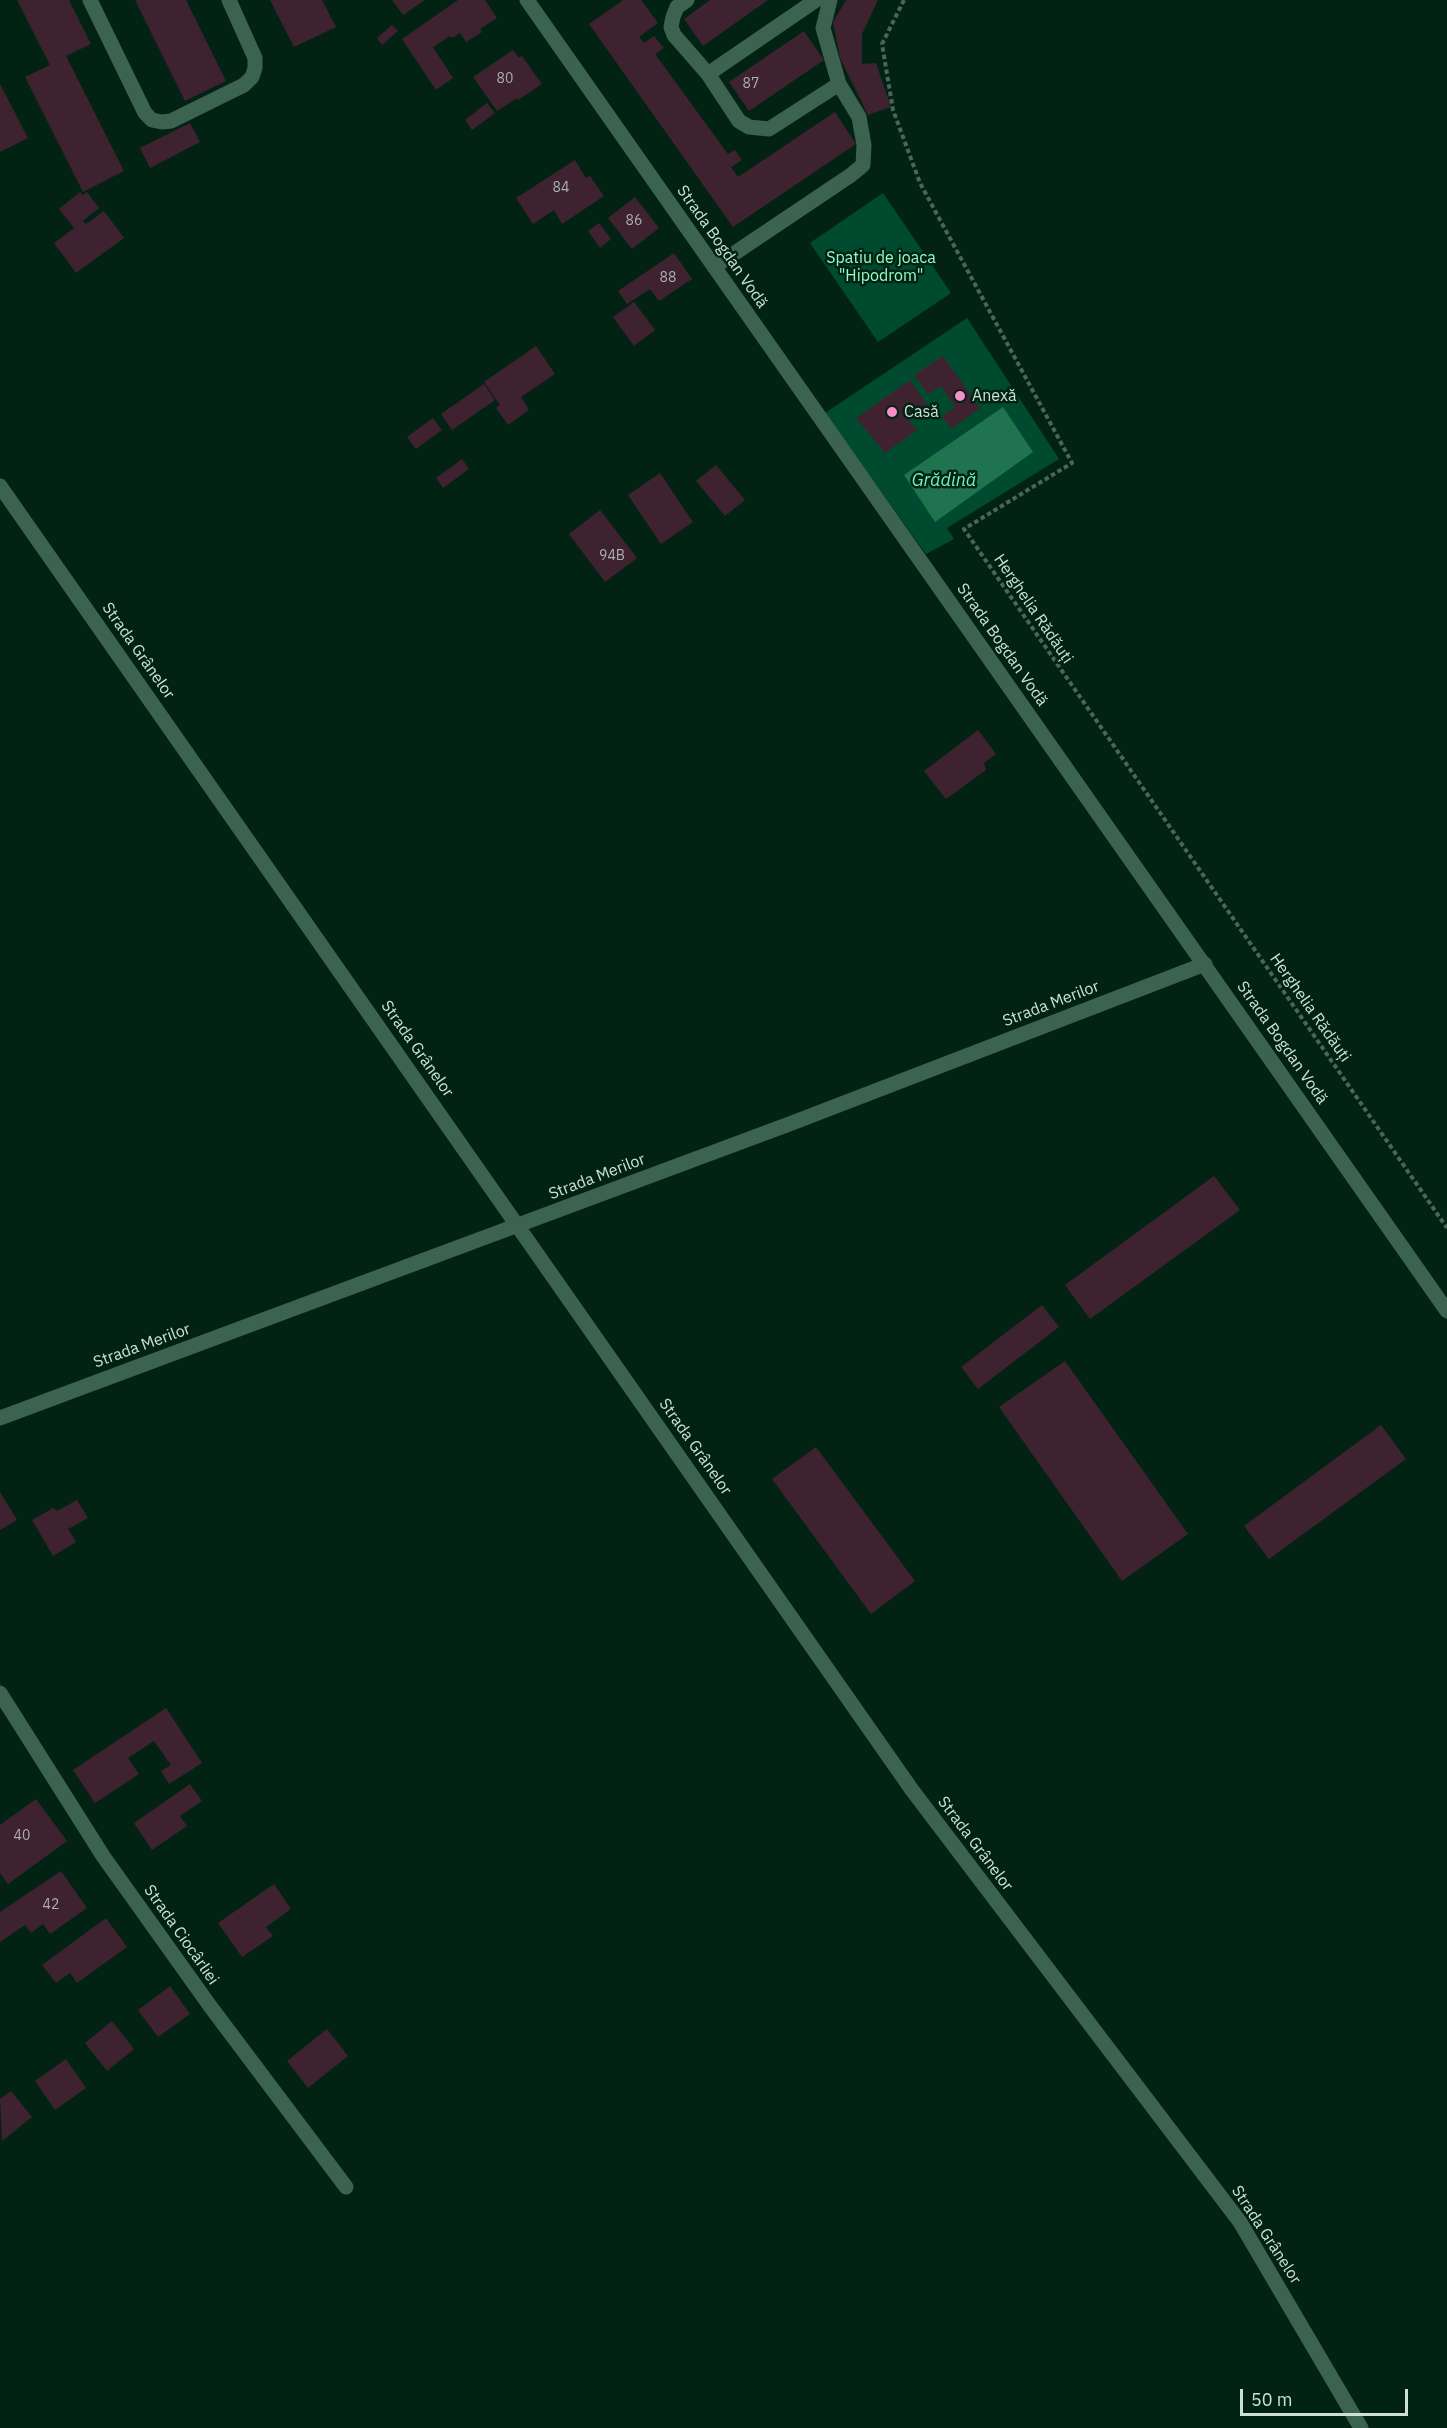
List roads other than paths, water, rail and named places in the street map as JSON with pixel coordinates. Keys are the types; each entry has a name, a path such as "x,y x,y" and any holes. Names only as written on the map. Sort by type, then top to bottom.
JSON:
{"street":[{"path":"90,0 145,113 152,120 162,122 171,121 244,85 252,77 255,58 229,0"},
{"name":"Strada Bogdan Vodă","path":"527,0 1447,1311"},
{"path":"687,0 677,8 671,27 674,35 708,74 739,121 759,129 768,129 839,84"},
{"path":"708,74 816,0"},
{"path":"714,267 863,165 864,146 860,117 839,84 823,28 830,0"},
{"name":"Strada Grânelor","path":"0,486 912,1790 1240,2222 1361,2428"},
{"name":"Strada Merilor","path":"0,1418 519,1225 1205,964"},
{"name":"Strada Ciocârliei","path":"0,1694 104,1856 210,2006 346,2187"}],"water":[{"name":"Grădină","path":"1003,407 1033,452 935,522 904,475"}],"place":[{"name":"Anexă","path":"960,396"},
{"name":"Casă","path":"892,412"}],"park label":[{"name":"Spatiu de joaca \"Hipodrom\"","path":"881,267"}]}
